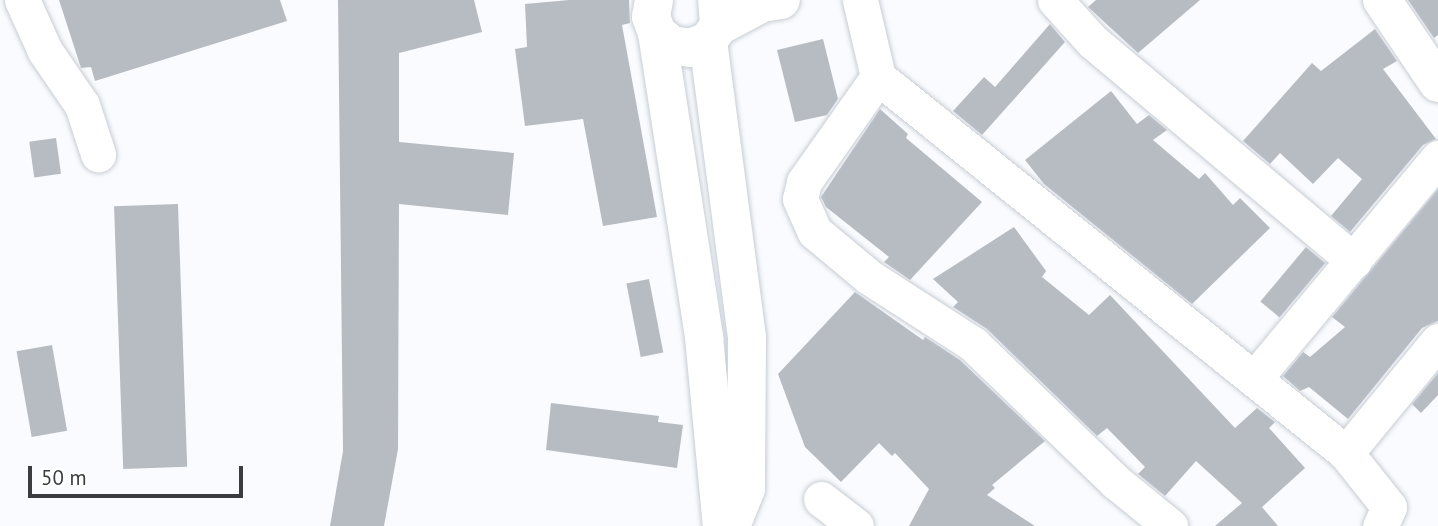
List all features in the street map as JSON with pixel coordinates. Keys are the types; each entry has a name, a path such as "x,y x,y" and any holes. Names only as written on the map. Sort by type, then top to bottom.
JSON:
{"main road":[{"path":"1382,0 1438,83"},
{"path":"655,8 671,45 690,48 714,22 765,1"},
{"path":"655,8 704,337 722,526"},
{"path":"714,22 747,337 746,489 731,526"}],"street":[{"path":"22,0 45,51 82,105 98,153"},
{"path":"860,0 878,77 1346,453 1394,520"},
{"path":"1055,0 1092,41 1354,261"},
{"path":"878,77 804,182 800,199 815,232 869,277 973,344 1116,482 1170,526"},
{"path":"1254,379 1438,158"},
{"path":"1346,453 1438,341"},
{"path":"821,499 856,526"}],"building":[{"path":"59,0 280,0 287,21 95,81 91,67 81,68"},
{"path":"338,0 474,0 482,32 399,53 399,142 514,153 508,215 399,204 398,449 384,526 330,526 343,451"},
{"path":"569,0 629,0 630,23 622,25 657,217 603,226 583,119 525,126 515,49 527,47 525,4"},
{"path":"1096,0 1200,0 1138,53 1088,7"},
{"path":"1408,0 1438,0 1438,35 1434,38"},
{"path":"1050,24 1065,42 982,135 953,111 984,77 995,87"},
{"path":"1375,29 1397,61 1383,69 1436,139 1423,145 1350,232 1331,216 1362,179 1338,158 1313,184 1280,153 1270,164 1243,141 1312,63 1321,71"},
{"path":"823,39 838,99 827,115 795,122 777,50"},
{"path":"1111,91 1137,124 1149,115 1167,130 1153,140 1199,179 1205,173 1233,205 1240,198 1270,228 1192,304 1044,184 1025,160"},
{"path":"880,109 908,134 906,138 982,202 910,280 884,262 889,257 826,207 821,197"},
{"path":"56,138 61,174 34,177 29,142"},
{"path":"1438,189 1438,321 1422,328 1348,419 1309,387 1300,391 1283,376 1303,352 1310,357 1345,327 1332,317"},
{"path":"178,204 187,467 123,469 114,206"},
{"path":"1014,227 1046,271 1042,277 1089,315 1110,295 1235,428 1257,408 1275,422 1269,428 1305,468 1262,507 1278,526 1215,526 1242,503 1196,461 1165,496 1138,474 1145,467 1107,428 1097,436 987,329 953,307 958,302 933,279"},
{"path":"1306,247 1325,263 1280,317 1260,301"},
{"path":"649,279 663,353 641,357 626,283"},
{"path":"855,292 923,340 925,337 960,360 1045,441 992,485 995,488 987,495 1035,526 909,526 929,489 895,453 892,456 879,443 841,482 805,447 778,374"},
{"path":"52,345 67,431 32,437 17,351"},
{"path":"1438,373 1438,395 1421,413 1412,404"},
{"path":"551,403 659,416 658,422 683,425 677,468 546,450"}]}
